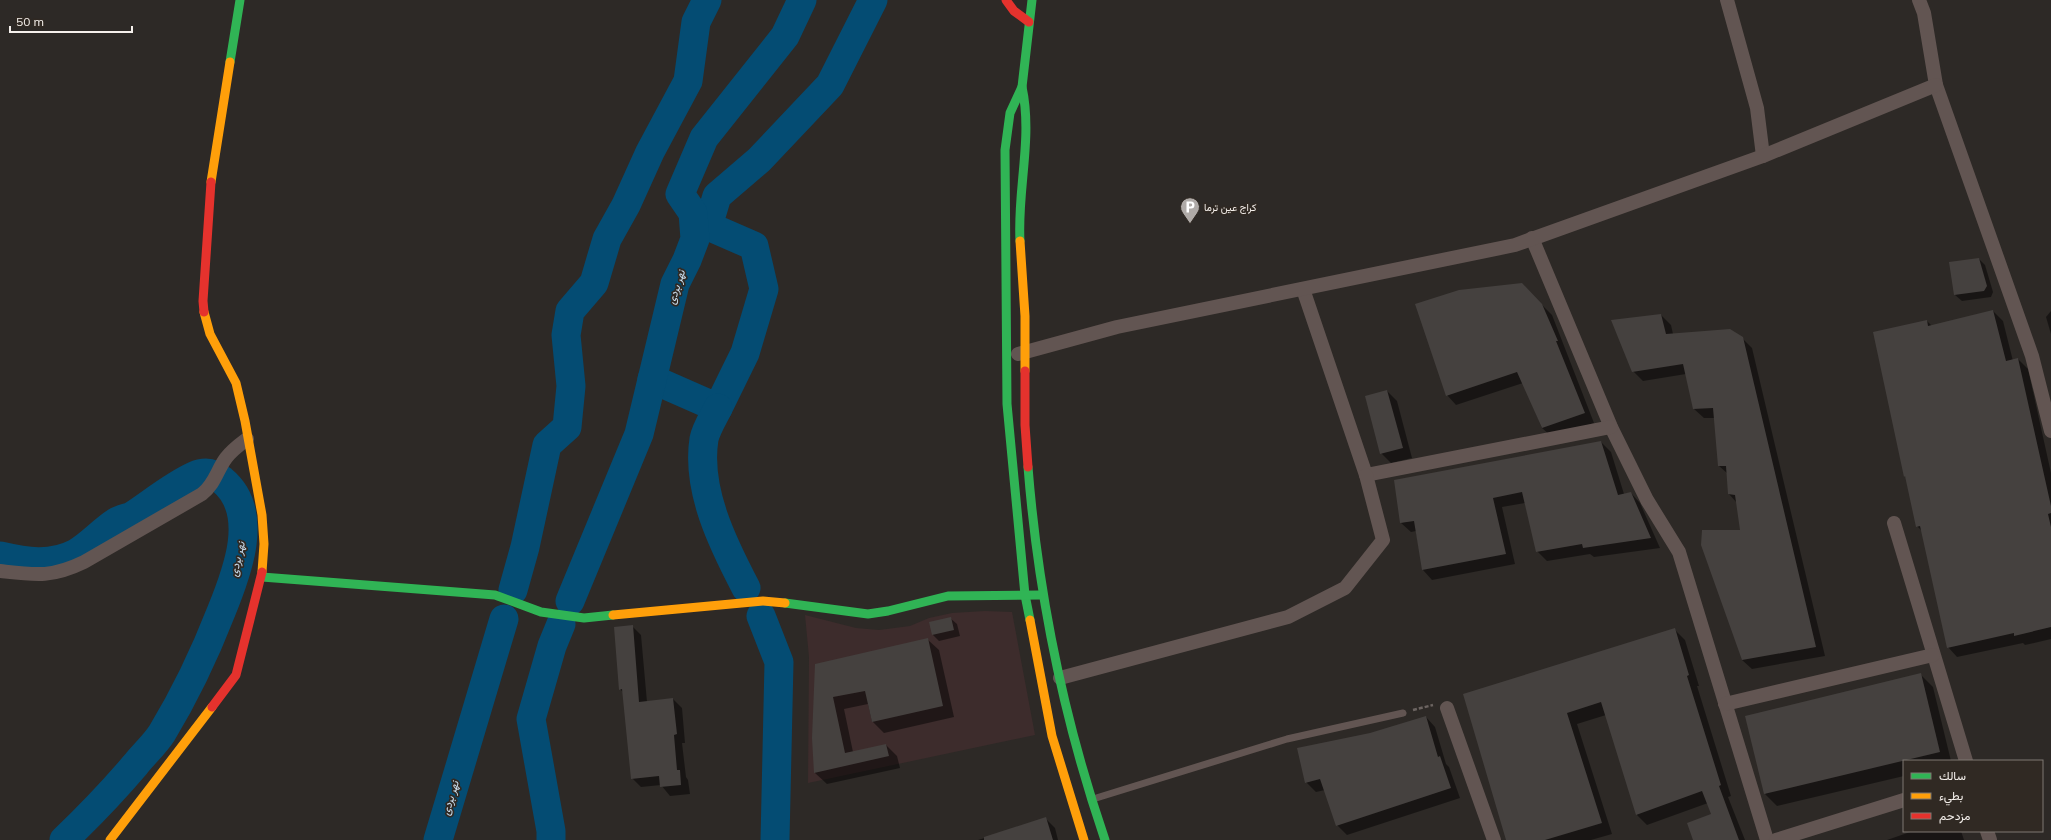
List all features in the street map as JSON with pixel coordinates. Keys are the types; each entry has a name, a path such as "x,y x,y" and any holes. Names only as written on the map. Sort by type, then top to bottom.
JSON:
{"main road":[{"path":"110,840 236,675 262,577 264,544 262,515 247,439 245,421 236,383 210,334 203,302 211,182 240,0"},
{"path":"1006,0 1014,11 1030,22"},
{"path":"1032,0 1022,87 1025,101 1026,126 1019,221 1025,352 1025,402 1032,513 1044,596 1060,678 1090,799 1105,840"},
{"path":"1022,87 1010,110 1007,124 1005,160 1007,404 1025,595 1052,736 1084,840"},
{"path":"262,577 495,595 541,612 584,618 763,601 800,604 868,614 888,612 948,596 1044,596"}],"street":[{"path":"1727,0 1757,108 1763,156"},
{"path":"1919,0 1924,12 1936,85 2032,356 2051,431"},
{"path":"1007,357 1116,327 1515,245 1763,156 1936,85"},
{"path":"1532,238 1611,426 1647,500 1679,552 1767,840"},
{"path":"1060,678 1288,617 1345,588 1383,540 1366,476 1303,288"},
{"path":"1366,476 1611,426"},
{"path":"0,571 35,575 52,574 67,570 202,494 211,487 225,459 235,448 247,439"},
{"path":"1894,523 1966,760"},
{"path":"1725,704 1933,655"},
{"path":"1447,708 1494,840"},
{"path":"1776,840 1903,800"}],"lane":[{"path":"1090,799 1287,739 1403,713"}],"path":[{"path":"1403,713 1436,704 1447,708"}],"shaded area":[{"path":"985,611 1012,612 1035,735 808,783 809,657 805,615 856,628 879,630 910,626 929,618 952,613"}],"building":[{"path":"1979,258 1987,286 1984,291 1954,295 1949,262"},
{"path":"1522,283 1542,304 1558,341 1556,341 1585,413 1542,428 1517,372 1446,396 1415,304 1459,290"},
{"path":"1993,310 2006,361 2018,358 2051,506 2051,513 2048,514 2051,527 2051,627 2014,636 2014,633 1947,648 1920,526 1916,527 1905,476 1904,477 1873,332 1927,320 1928,326"},
{"path":"1661,314 1666,334 1730,329 1743,337 1816,647 1742,660 1701,545 1702,530 1740,530 1735,495 1728,494 1726,466 1718,466 1713,408 1693,409 1683,364 1632,372 1611,320"},
{"path":"1387,390 1403,448 1380,454 1365,396"},
{"path":"1601,441 1618,495 1631,492 1651,538 1583,548 1582,544 1536,552 1522,492 1493,498 1506,554 1422,570 1414,521 1400,523 1394,480"},
{"path":"951,617 954,630 932,635 929,622"},
{"path":"633,625 639,702 673,698 677,734 674,735 677,770 680,770 681,785 660,787 659,776 631,779 622,689 619,690 614,627"},
{"path":"1675,628 1689,675 1687,676 1721,785 1719,786 1739,840 1693,840 1687,823 1711,814 1702,791 1636,815 1601,702 1567,713 1602,823 1545,840 1506,840 1463,694"},
{"path":"928,638 943,706 872,722 865,691 833,697 845,753 886,744 889,756 814,773 812,738 815,664"},
{"path":"1921,673 1940,752 1764,794 1745,716"},
{"path":"1426,716 1438,757 1440,756 1451,788 1336,826 1320,779 1305,783 1297,748 1370,733"},
{"path":"1046,817 1053,840 984,840 984,837"}],"waterway":[{"name":"نهر بردى","path":"513,590 525,547 547,445 567,427 571,386 566,335 570,311 594,283 607,239 626,205 650,152 688,81 696,22 707,0"},
{"name":"نهر بردى","path":"570,601 639,434 675,284 687,260 695,239 693,213 680,194 704,138 785,36 802,0"},
{"path":"652,379 718,408 745,353 764,289 754,246 708,226 717,196 759,160 830,85 873,0"},
{"path":"718,408 708,427 704,439 704,478 713,516 720,535 746,588"},
{"name":"نهر بردى","path":"0,556 38,562 57,560 67,557 81,550 116,522 132,516 162,495 194,476 206,473 213,474 222,480 234,493 241,509 243,526 239,562 208,643 179,704 153,745 110,794 64,840"},
{"path":"761,616 779,662 775,840"},
{"name":"نهر بردى","path":"438,840 504,619"},
{"name":"نهر بردى","path":"551,840 551,831 531,719 552,646 561,624"}],"traffic: fast":[{"path":"230,62 240,0"},
{"path":"1020,241 1026,125 1022,87 1032,0"},
{"path":"1022,87 1010,113 1005,150 1007,404 1025,595 1030,620"},
{"path":"1028,467 1038,562 1055,656 1077,749 1105,840"},
{"path":"262,577 495,595 541,612 584,618 613,615"},
{"path":"785,603 868,614 888,611 948,596 1041,595"}],"traffic: slow":[{"path":"211,182 230,62"},
{"path":"1020,241 1025,316 1025,371"},
{"path":"204,312 210,334 236,383 245,421 262,515 264,544 262,572"},
{"path":"613,615 763,601 785,603"},
{"path":"1030,620 1052,736 1084,840"},
{"path":"110,840 212,707"}],"traffic: jam":[{"path":"1006,0 1014,11 1029,22"},
{"path":"204,312 203,301 211,182"},
{"path":"1025,371 1025,425 1028,467"},
{"path":"212,707 236,675 262,572"}],"place":[{"name":"كراج عين ترما","path":"1190,224"}]}
